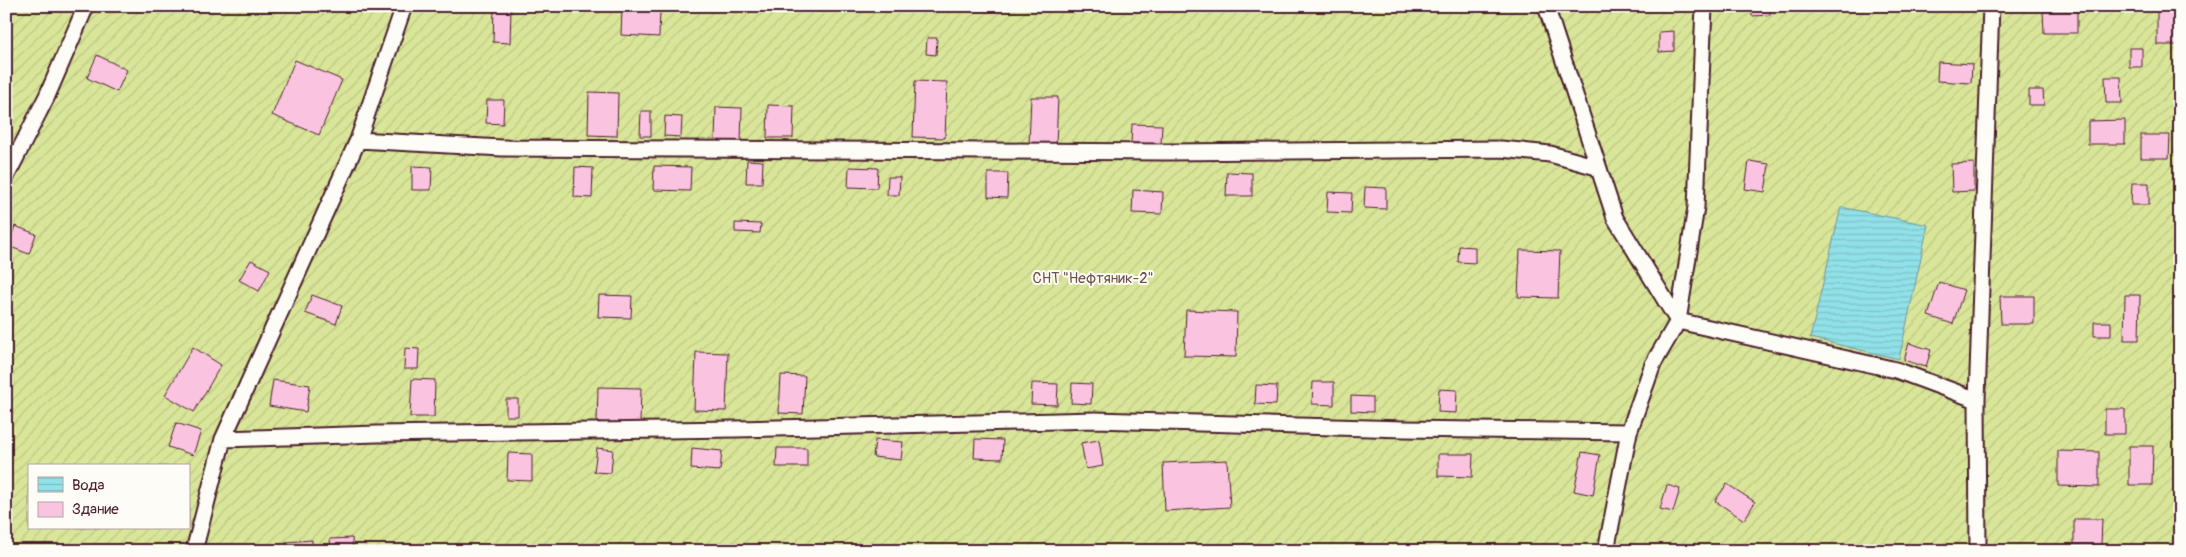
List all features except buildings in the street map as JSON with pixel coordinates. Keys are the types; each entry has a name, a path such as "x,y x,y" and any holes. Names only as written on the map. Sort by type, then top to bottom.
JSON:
{"lane":[{"path":"6,176 47,96 86,6"},
{"path":"194,551 223,439 358,140 404,6"},
{"path":"1546,6 1615,218 1678,321 1896,370 1976,400"},
{"path":"1606,551 1629,432 1653,364 1678,321 1696,207 1704,6"},
{"path":"1978,551 1976,400 1990,6"},
{"path":"358,140 502,148 1157,152 1501,150 1550,154 1597,167"},
{"path":"223,439 377,434 736,429 1095,420 1404,429 1629,432"}],"green space":[{"name":"СНТ \"Нефтяник-2\"","path":"6,6 2180,6 2180,551 6,551"}],"water":[{"path":"1841,207 1928,225 1899,359 1810,338"}]}
